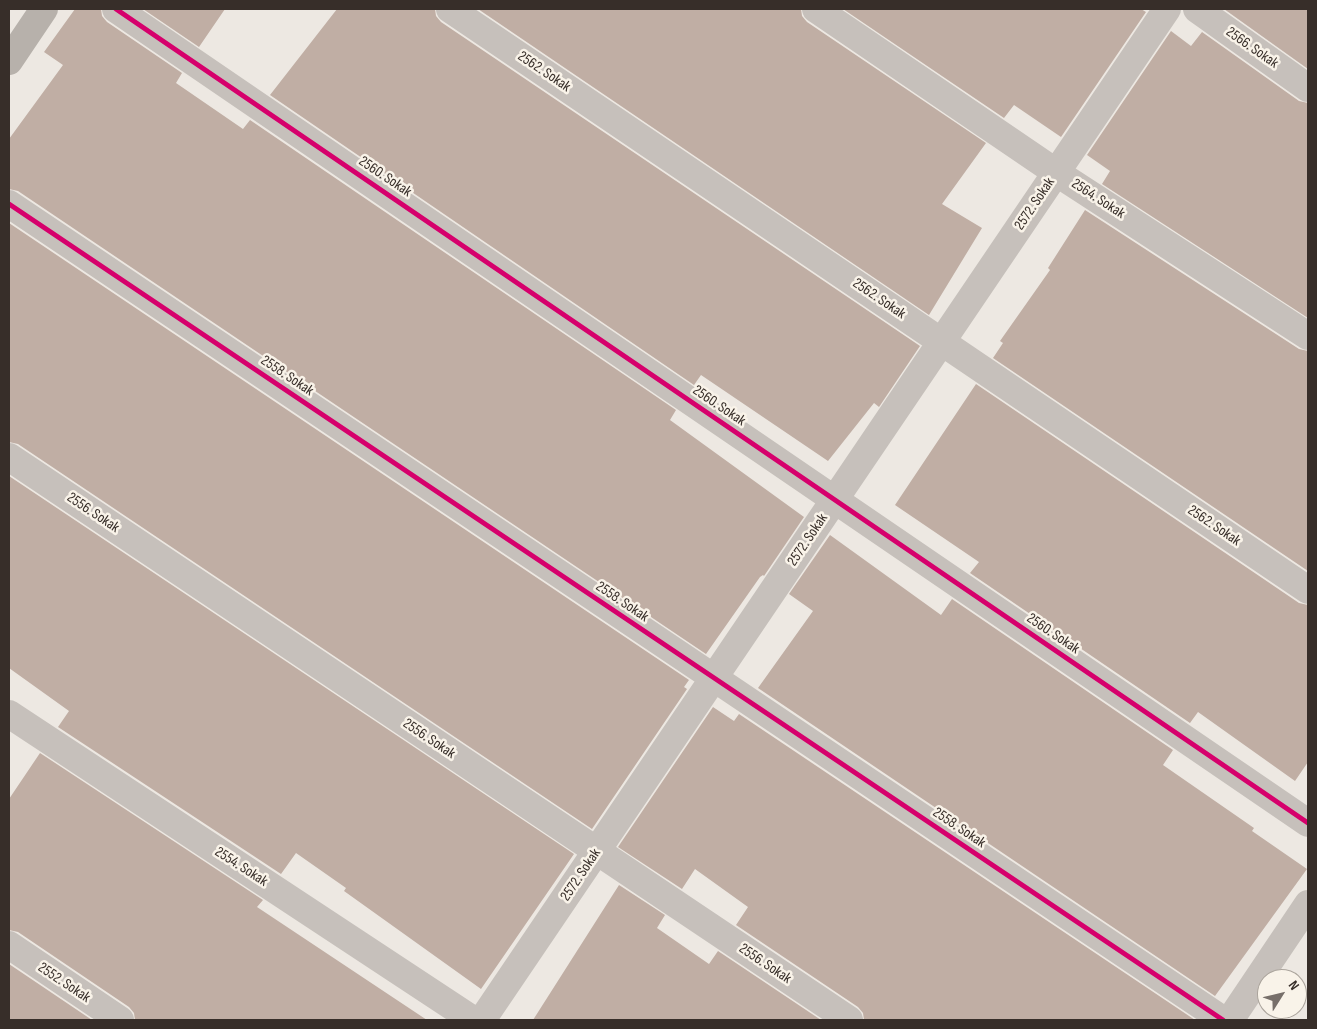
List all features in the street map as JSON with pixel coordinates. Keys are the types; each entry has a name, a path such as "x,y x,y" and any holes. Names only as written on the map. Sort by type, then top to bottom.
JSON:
{"main road":[{"path":"9,62 44,9"}],"street":[{"name":"2560. Sokak","path":"116,9 1308,823"},
{"name":"2562. Sokak","path":"450,9 1308,590"},
{"name":"2564. Sokak","path":"816,9 1057,173 1308,336"},
{"name":"2572. Sokak","path":"482,1020 1167,9"},
{"name":"2566. Sokak","path":"1197,9 1308,88"},
{"name":"2558. Sokak","path":"9,204 1223,1020"},
{"name":"2556. Sokak","path":"9,457 849,1020"},
{"name":"2554. Sokak","path":"9,714 473,1020"},
{"path":"1230,1020 1308,904"},
{"name":"2552. Sokak","path":"9,945 120,1020"}],"building":[{"path":"75,9 101,9 102,16 107,22 182,73 176,83 243,129 250,120 676,410 670,420 804,517 764,576 760,577 706,654 18,191 9,189 9,139 63,65 44,52"},
{"path":"143,9 225,9 199,47"},
{"path":"337,9 435,9 436,16 441,22 920,346 879,407 874,403 828,461 701,375 694,385 270,95"},
{"path":"478,9 801,9 802,16 807,22 986,143 942,204 982,228 929,315"},
{"path":"843,9 1141,9 1146,12 1061,137 1014,105 1004,118"},
{"path":"1224,9 1308,9 1308,69"},
{"path":"1171,31 1191,46 1202,32 1299,101 1308,103 1308,318 1102,184 1110,171 1087,155"},
{"path":"1085,210 1299,349 1308,351 1308,571 993,358 1003,343 1000,341 1050,270 1048,268"},
{"path":"9,223 689,680 684,687 687,689 592,829 18,444 9,442"},
{"path":"976,384 1299,603 1308,605 1308,762 1295,781 1198,712 1190,723 970,573 979,562 895,505"},
{"path":"9,476 574,854 481,989 344,891 346,888 296,853 281,874 58,727 69,711 9,668"},
{"path":"830,535 941,615 952,599 1173,750 1163,765 1254,828 1252,831 1307,869 1215,996 758,688 813,611 789,594"},
{"path":"713,707 734,721 739,714 1195,1020 864,1020 863,1013 858,1007 736,925 748,907 695,869 682,889 618,847"},
{"path":"40,753 263,900 257,907 427,1020 135,1020 134,1013 129,1007 18,932 9,930 9,799"},
{"path":"619,885 665,915 657,928 709,964 718,951 821,1020 533,1020"},
{"path":"9,964 92,1020 9,1020"}],"cycle path":[{"path":"116,9 1308,823"},
{"path":"9,204 1223,1020"}]}
